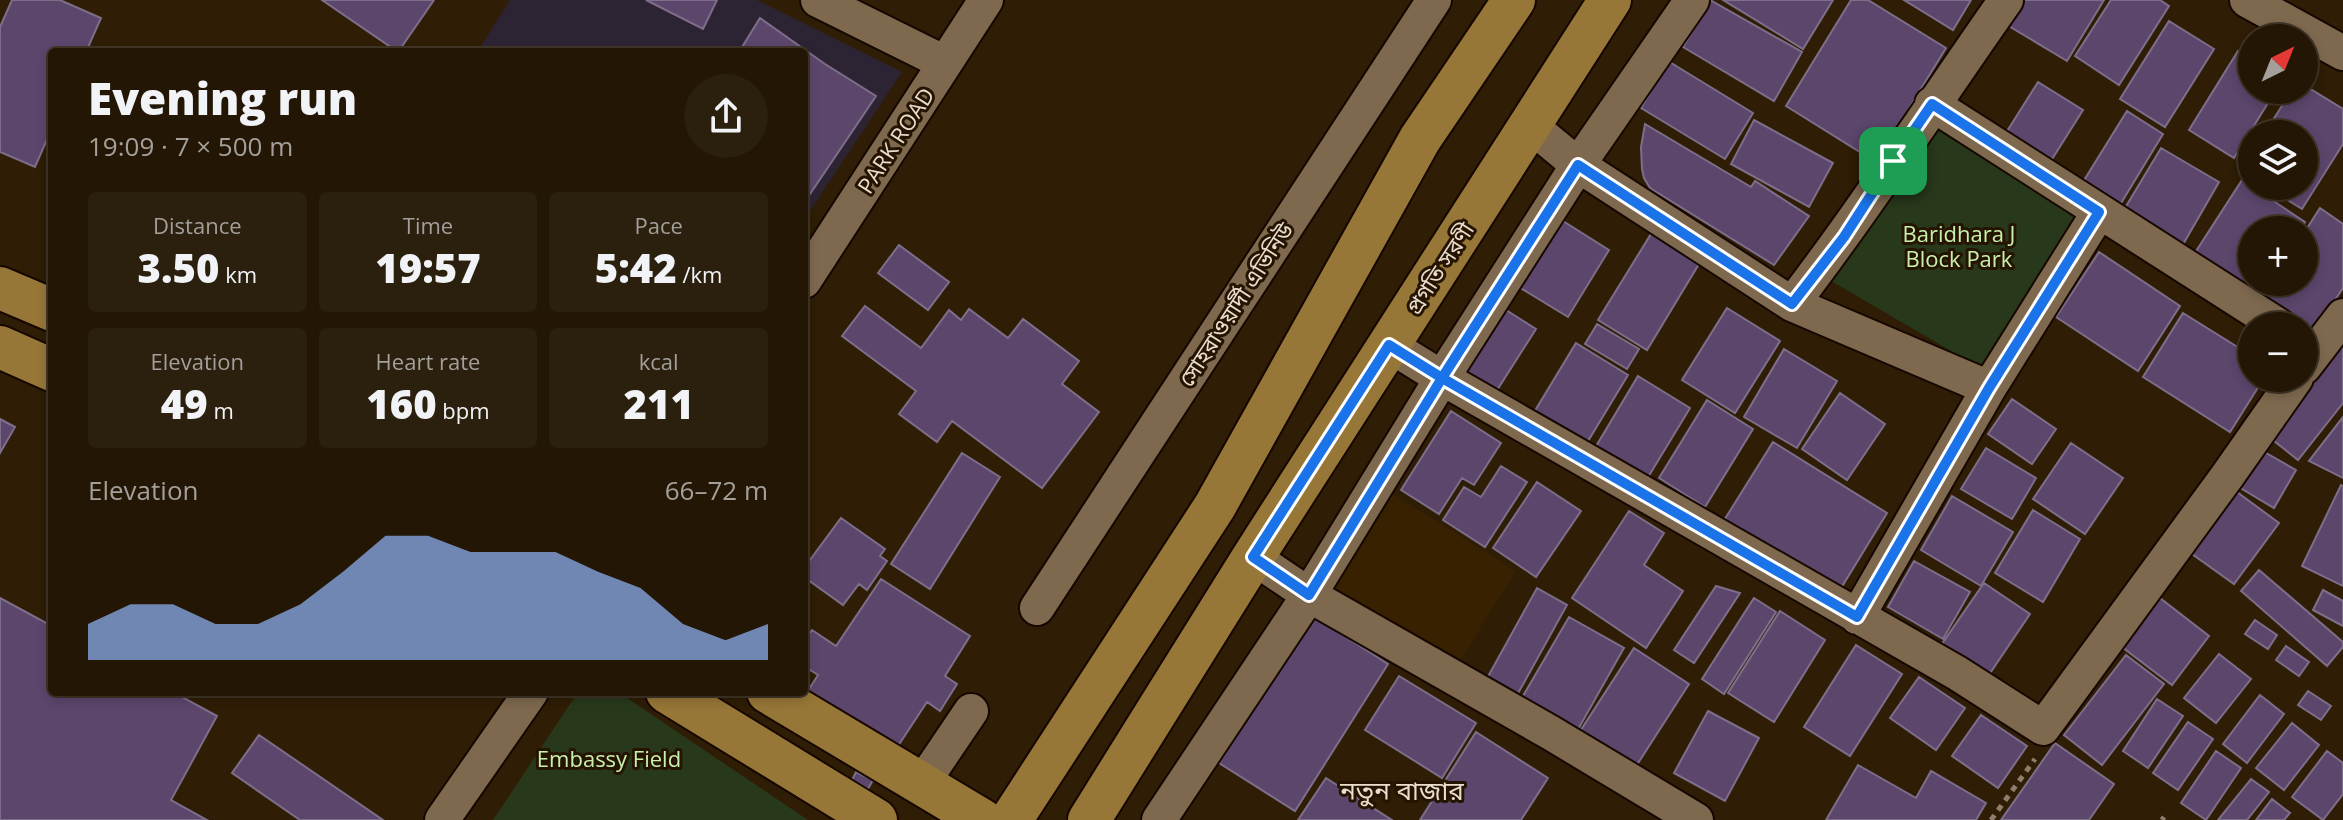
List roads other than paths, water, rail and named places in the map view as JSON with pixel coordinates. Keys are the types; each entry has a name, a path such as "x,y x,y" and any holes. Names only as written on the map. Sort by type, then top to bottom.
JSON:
{"main road":[{"path":"1011,820 1215,506 1420,139 1514,0"},
{"name":"প্রগতি সরণী","path":"1089,820 1253,557 1610,0"},
{"path":"0,288 48,308"},
{"path":"0,347 48,368"},
{"path":"674,696 876,820"},
{"path":"775,696 982,820"}],"street":[{"path":"818,0 945,63"},
{"name":"PARK ROAD","path":"808,275 986,0"},
{"name":"সোহরাওয়ার্দী এভিনিউ","path":"1037,608 1434,0"},
{"path":"1159,820 1309,595 1578,165 1692,0"},
{"path":"1792,304 1844,237 1932,104 2006,0"},
{"path":"2258,3 2343,53"},
{"path":"1932,104 2257,312"},
{"path":"1531,126 1578,165 1792,304 1989,388"},
{"path":"1857,617 1989,388 2099,212"},
{"path":"2318,342 2343,316"},
{"path":"1389,345 1957,673 2043,728 2286,392"},
{"path":"1253,557 1309,595 1696,820"},
{"path":"442,820 528,696"},
{"path":"921,785 971,711"}],"district":[{"name":"নতুন বাজার","path":"1402,790"}],"park label":[{"name":"Baridhara J Block Park","path":"1959,246"},
{"name":"Embassy Field","path":"609,758"}]}
